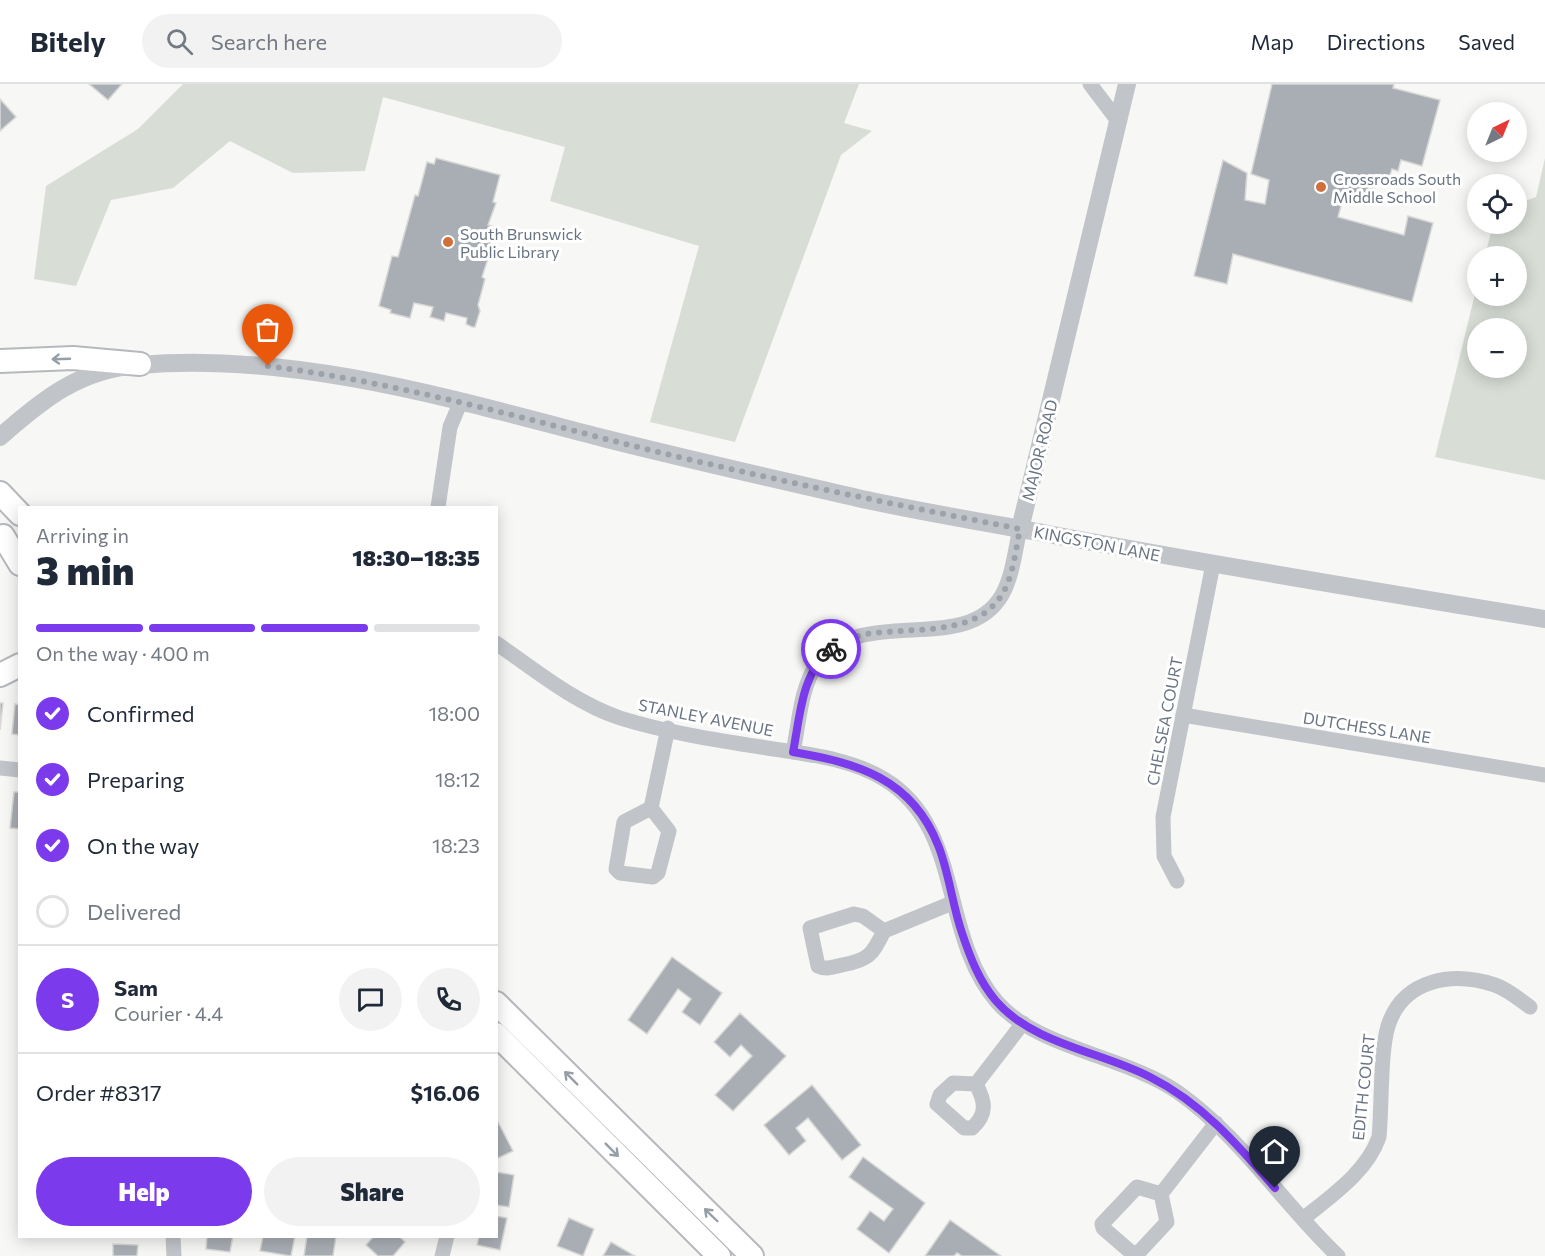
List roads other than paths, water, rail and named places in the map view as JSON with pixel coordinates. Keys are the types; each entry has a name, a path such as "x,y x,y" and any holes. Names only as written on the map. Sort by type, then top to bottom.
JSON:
{"main road":[{"path":"0,361 72,358 140,364"},
{"path":"0,493 18,512"},
{"path":"2,534 18,551"},
{"path":"2,534 18,561"},
{"path":"0,675 18,666"},
{"path":"498,1005 752,1256"},
{"path":"498,1036 719,1256"}],"street":[{"path":"1090,84 1118,122"},
{"name":"MAJOR ROAD","path":"793,752 809,679 826,654 838,644 859,635 956,626 981,616 992,608 1007,585 1127,84"},
{"name":"KINGSTON LANE","path":"0,436 32,410 84,376 107,368 140,364 206,362 268,366 333,375 461,401 608,439 870,500 1212,564 1545,619"},
{"path":"438,506 450,427 461,401"},
{"name":"CHELSEA COURT","path":"1177,881 1164,856 1163,817 1212,564"},
{"name":"STANLEY AVENUE","path":"498,645 596,708 619,717 866,769 901,791 929,825 939,847 952,903 973,964 983,982 1002,1006 1023,1023 1047,1035 1151,1077 1177,1091 1216,1123 1338,1256"},
{"name":"DUTCHESS LANE","path":"1183,715 1545,775"},
{"path":"651,808 668,729"},
{"path":"0,768 18,770"},
{"path":"651,808 669,831 658,873 653,877 620,873 616,869 624,822 651,808"},
{"path":"884,931 862,916 854,914 810,928 809,933 818,966 824,969 862,962 874,951 884,931 952,903"},
{"name":"EDITH COURT","path":"1303,1219 1353,1176 1375,1150 1379,1137 1387,1029 1399,1004 1409,994 1434,980 1460,978 1496,985 1530,1007"},
{"path":"976,1084 1023,1023"},
{"path":"1161,1194 1137,1187 1104,1221 1103,1228 1129,1254 1140,1251 1167,1222 1161,1194 1216,1123"},
{"path":"173,1238 174,1256"},
{"path":"442,1256 446,1238"}],"place":[{"name":"Crossroads South Middle School","path":"1321,187"},
{"name":"South Brunswick Public Library","path":"448,242"}]}
